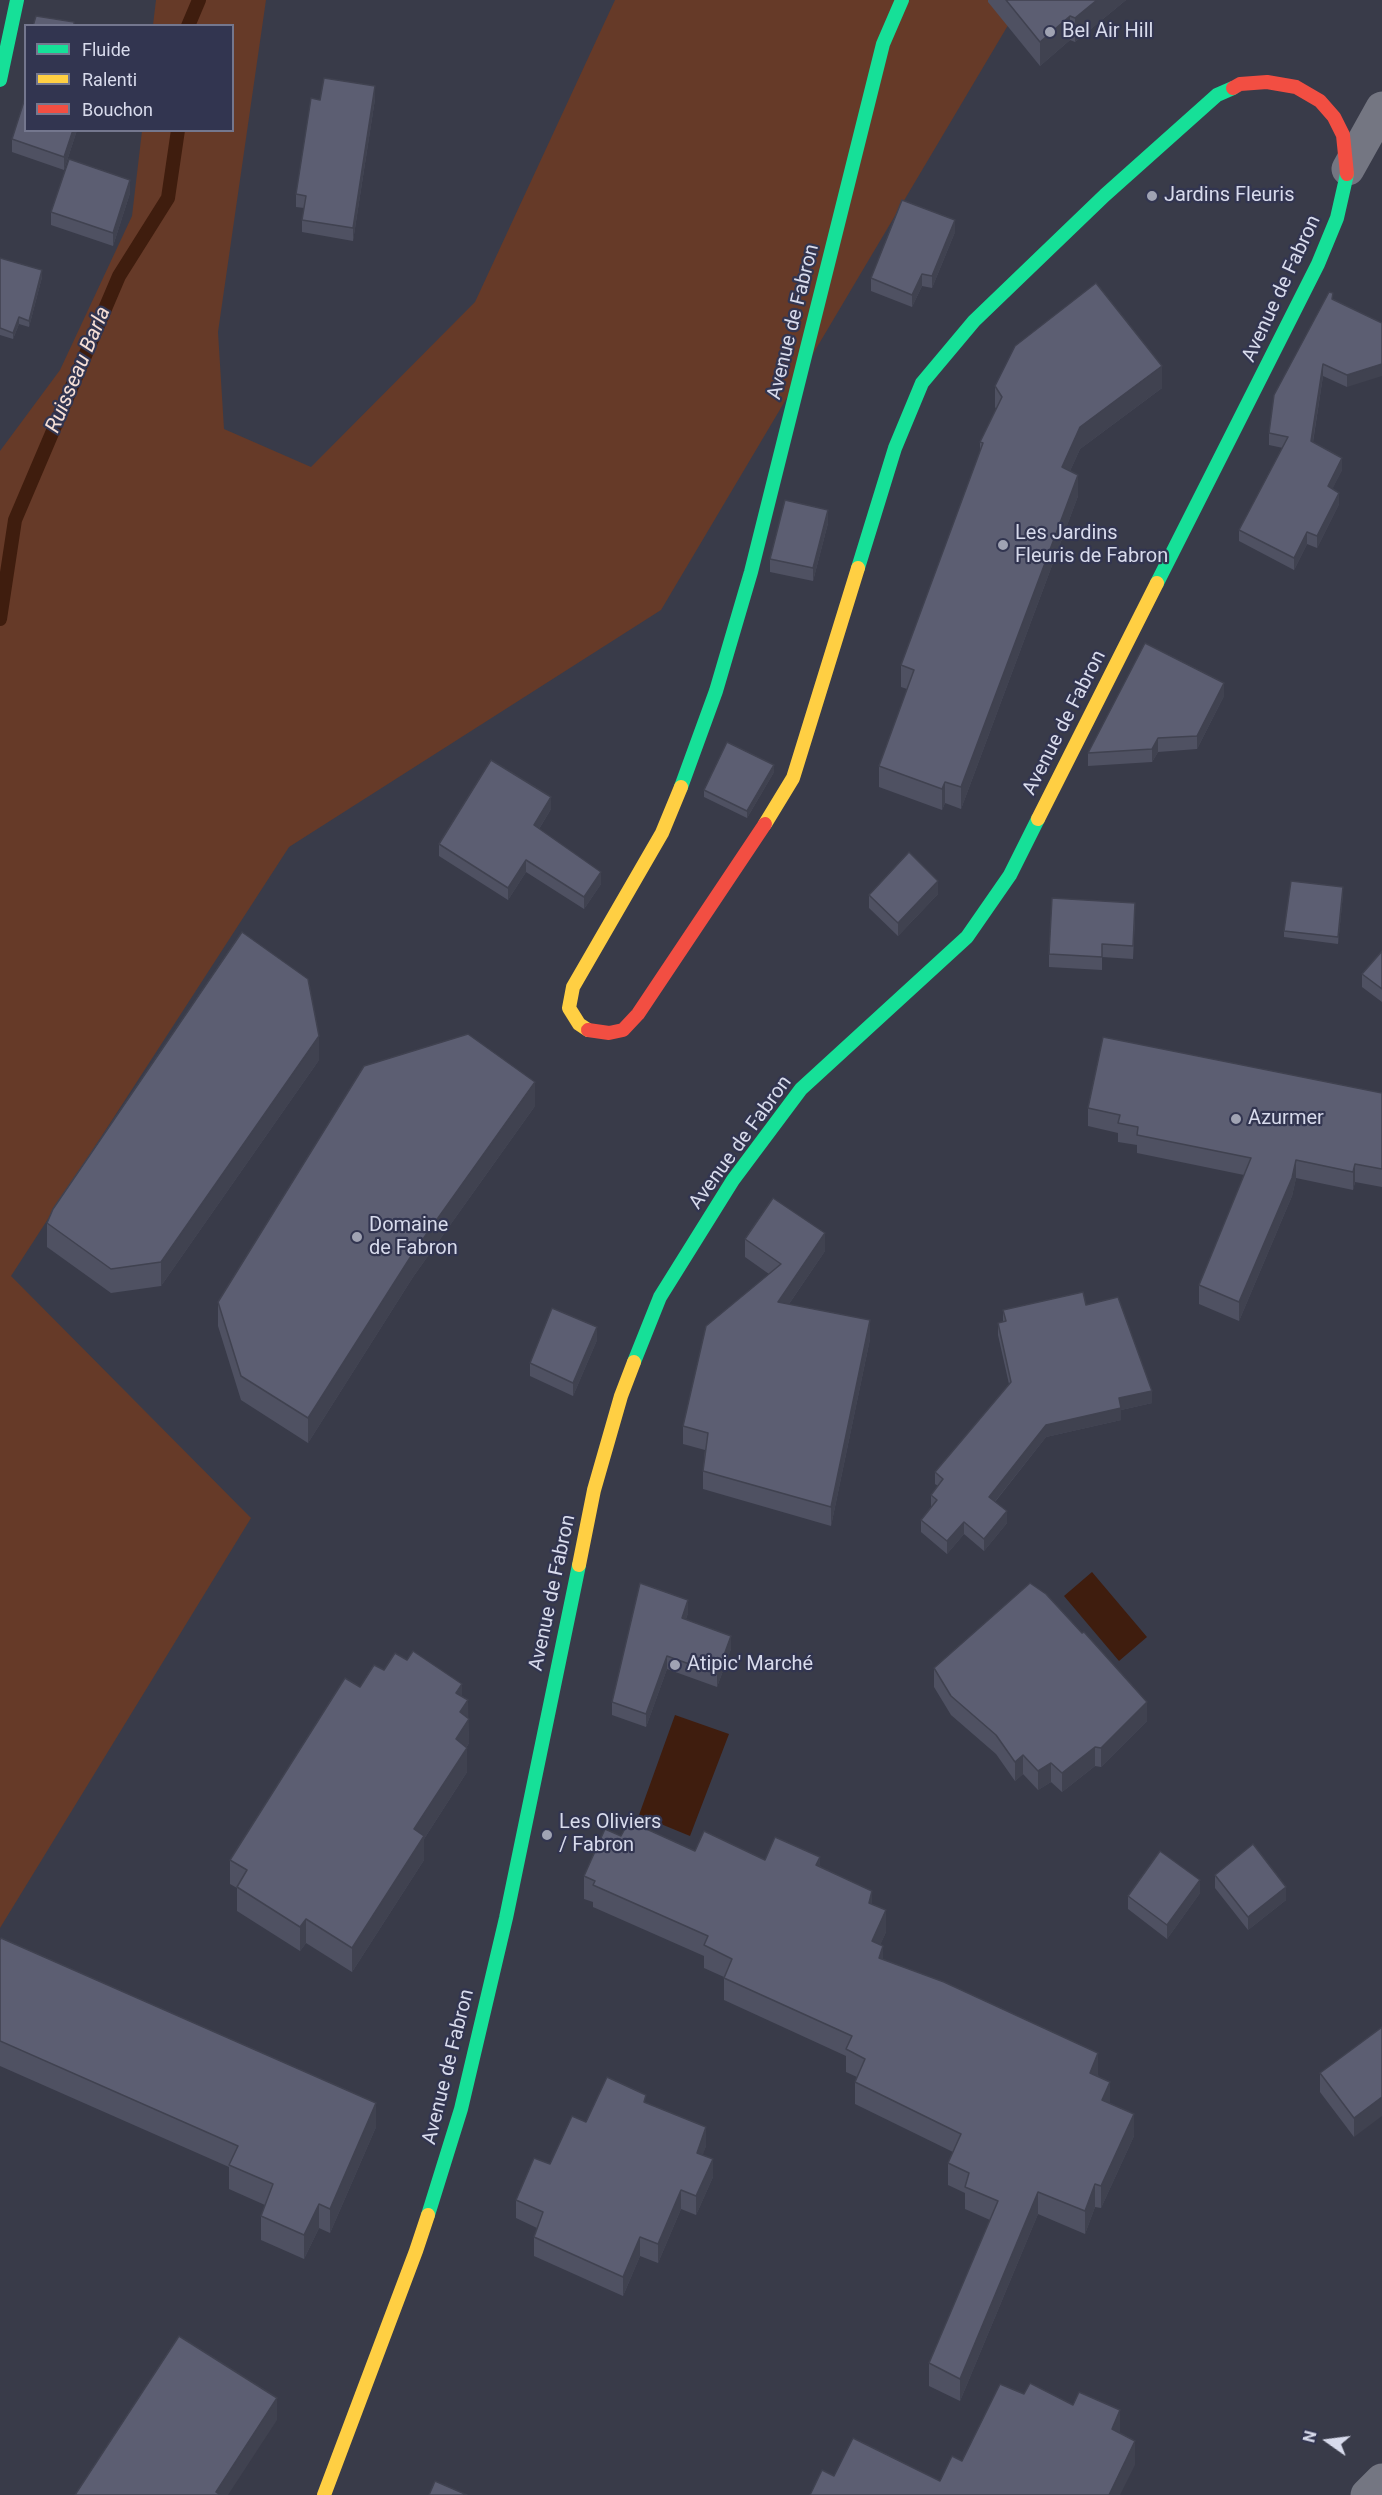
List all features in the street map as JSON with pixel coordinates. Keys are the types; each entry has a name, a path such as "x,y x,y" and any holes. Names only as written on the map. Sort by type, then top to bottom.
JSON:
{"street":[{"path":"0,80 17,0"},
{"name":"Avenue de Fabron","path":"324,2495 416,2251 460,2109 506,1918 594,1490 621,1396 660,1297 733,1180 801,1089 967,936 1010,875 1318,264 1337,218 1347,169 1343,135 1334,117 1320,101 1296,87 1267,82 1240,84 1217,95 1131,172 974,321 922,383 895,448 793,778 758,836 638,1014 623,1030 609,1033 590,1032 579,1024 569,1008 573,987 662,832 716,691 751,572 883,44 902,0"},
{"path":"1347,169 1382,108"},
{"path":"1367,2495 1382,2480"}],"shaded area":[{"path":"156,0 266,0 218,332 224,429 311,467 475,302 615,0 1023,0 661,610 289,847 11,1276 251,1518 0,1928 0,451 60,370 132,216 142,132 234,132 234,24 153,24"},
{"path":"1092,1572 1147,1637 1119,1661 1064,1596"},
{"path":"675,1715 729,1734 690,1836 639,1815"}],"building":[{"path":"1006,0 1097,0 1075,18 1070,16 1040,42"},
{"path":"36,16 74,22 74,24 34,24"},
{"path":"324,78 375,86 353,228 302,220 306,196 296,194 311,98 320,100"},
{"path":"24,101 24,132 72,132 64,157 12,139"},
{"path":"69,159 130,180 113,233 51,212"},
{"path":"902,200 955,220 932,276 922,274 912,295 871,278"},
{"path":"0,258 42,270 29,321 19,317 13,333 0,328"},
{"name":"Les Jardins Fleuris de Fabron","path":"1096,283 1162,366 1080,427 1062,467 1078,475 961,787 945,782 942,789 879,766 914,670 901,665 983,443 980,442 1002,397 995,386 1015,346"},
{"path":"1329,292 1333,293 1332,299 1382,323 1382,364 1347,375 1323,364 1311,441 1342,458 1328,486 1339,493 1317,536 1307,532 1294,558 1239,530 1288,437 1269,433 1274,395"},
{"path":"785,500 828,510 813,568 770,559"},
{"path":"1145,643 1224,683 1197,736 1158,738 1152,749 1088,753"},
{"path":"727,742 774,765 747,811 704,790"},
{"path":"491,760 551,797 534,825 601,872 584,897 526,860 508,888 439,844"},
{"path":"909,852 938,881 898,923 869,895"},
{"path":"1291,881 1343,887 1338,937 1284,931"},
{"path":"1052,898 1135,903 1133,946 1102,944 1102,957 1049,954"},
{"path":"242,932 308,979 319,1036 161,1262 111,1269 47,1223 53,1209"},
{"path":"1382,951 1382,989 1362,974"},
{"name":"Domaine de Fabron","path":"468,1034 535,1082 413,1253 308,1418 241,1376 218,1302 364,1066"},
{"name":"Azurmer","path":"1103,1037 1382,1093 1382,1169 1355,1164 1353,1172 1296,1160 1292,1178 1239,1302 1199,1285 1251,1158 1137,1135 1138,1127 1118,1123 1120,1115 1088,1108"},
{"path":"773,1198 825,1233 778,1302 870,1320 831,1507 703,1471 708,1433 683,1426 706,1326 781,1264 745,1239"},
{"path":"1083,1292 1086,1305 1118,1297 1152,1391 1119,1398 1121,1408 1046,1425 989,1497 1007,1511 984,1539 964,1522 947,1541 921,1520 937,1500 931,1495 943,1479 935,1472 1011,1382 998,1323 1006,1321 1003,1310"},
{"path":"552,1308 597,1327 573,1383 530,1363"},
{"name":"Atipic' Marché","path":"640,1583 688,1600 682,1618 731,1636 717,1674 667,1656 646,1714 612,1702"},
{"path":"1030,1583 1046,1594 1082,1633 1084,1632 1147,1702 1101,1748 1095,1747 1062,1773 1051,1763 1038,1771 1023,1755 1015,1762 996,1735 951,1696 934,1668"},
{"path":"413,1651 462,1684 456,1693 468,1700 460,1712 469,1719 456,1739 467,1748 414,1829 424,1836 352,1948 306,1919 300,1927 237,1887 247,1870 230,1860 345,1678 360,1687 374,1665 384,1670 395,1653 407,1660"},
{"path":"629,1821 695,1851 704,1831 765,1860 775,1837 820,1857 816,1865 872,1891 869,1903 886,1910 872,1941 883,1946 879,1958 944,1982 1098,2053 1090,2073 1110,2082 1102,2100 1134,2114 1101,2186 1095,2184 1085,2211 1038,2192 960,2379 929,2363 998,2201 965,2187 969,2173 948,2163 961,2134 855,2082 865,2059 846,2049 852,2036 724,1978 732,1959 704,1945 708,1936 593,1885 595,1881 584,1876 605,1829 621,1836"},
{"path":"1253,1844 1286,1887 1248,1917 1215,1875"},
{"path":"1160,1851 1200,1880 1167,1925 1128,1896"},
{"path":"1,1938 376,2103 330,2209 319,2204 304,2235 261,2216 273,2184 229,2165 238,2146 0,2041"},
{"path":"1382,2027 1382,2097 1354,2118 1320,2073"},
{"path":"607,2077 646,2095 644,2102 706,2127 697,2153 713,2159 696,2196 681,2190 658,2244 640,2237 623,2277 534,2237 543,2212 516,2200 534,2158 550,2164 572,2116 586,2122"},
{"path":"179,2336 277,2398 216,2492 221,2495 75,2495"},
{"path":"1030,2383 1073,2405 1079,2392 1120,2410 1112,2429 1135,2441 1109,2495 810,2495 822,2470 834,2476 853,2438 940,2481 952,2456 962,2461 1000,2384 1024,2394"},
{"path":"435,2481 467,2495 429,2495"}],"waterway":[{"name":"Ruisseau Barla","path":"189,24 199,0"},
{"name":"Ruisseau Barla","path":"0,619 15,520 119,276 168,198 178,132"}],"traffic: fast":[{"path":"0,80 17,0"},
{"path":"681,787 716,691 751,572 883,44 902,0"},
{"path":"858,568 895,448 922,383 974,321 1105,195 1217,95 1233,88"},
{"path":"1157,583 1318,264 1337,218 1347,174"},
{"path":"634,1362 660,1297 733,1180 801,1089 967,937 1010,875 1038,819"},
{"path":"428,2215 461,2109 506,1918 579,1565"}],"traffic: slow":[{"path":"765,824 793,778 858,568"},
{"path":"1038,819 1157,583"},
{"path":"588,1030 579,1024 569,1008 573,987 662,833 681,787"},
{"path":"579,1565 594,1490 621,1396 634,1362"},
{"path":"324,2495 428,2215"}],"traffic: jam":[{"path":"1233,88 1240,84 1267,82 1296,87 1320,101 1334,117 1343,135 1347,174"},
{"path":"588,1030 609,1033 623,1030 638,1014 765,824"}],"place":[{"name":"Bel Air Hill","path":"1050,32"},
{"name":"Jardins Fleuris","path":"1152,196"},
{"name":"Les Jardins Fleuris de Fabron","path":"1003,545"},
{"name":"Azurmer","path":"1236,1119"},
{"name":"Domaine de Fabron","path":"357,1237"},
{"name":"Atipic' Marché","path":"675,1665"},
{"name":"Les Oliviers / Fabron","path":"547,1835"}]}
